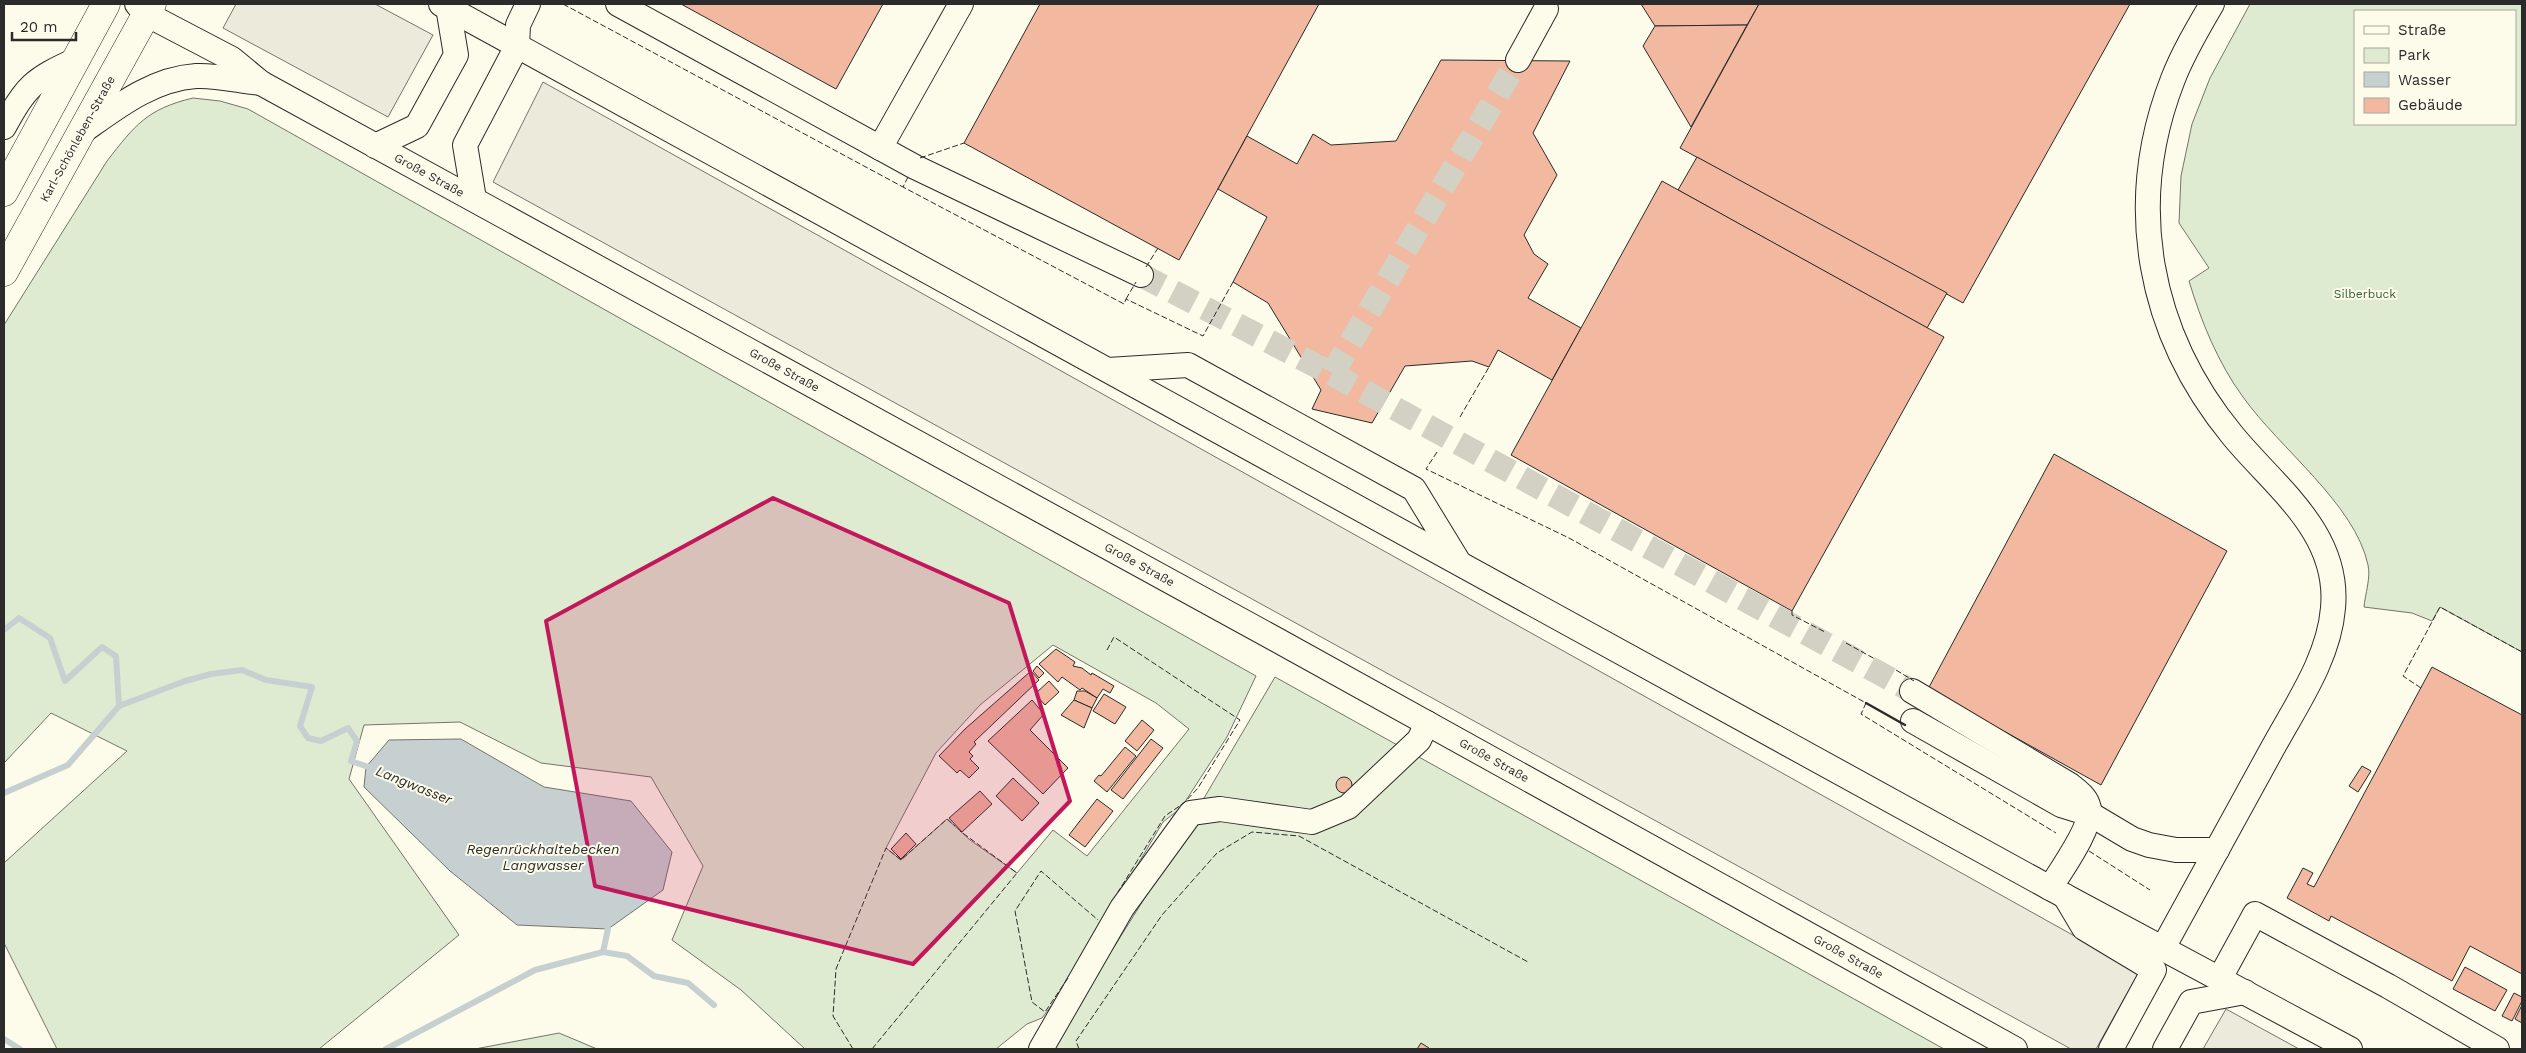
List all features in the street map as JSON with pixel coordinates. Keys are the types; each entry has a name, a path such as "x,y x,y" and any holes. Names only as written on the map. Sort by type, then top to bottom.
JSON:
{"main road":[{"path":"4,192 106,4"},
{"name":"Karl-Schönleben-Straße","path":"4,272 82,131 145,7"}],"lane":[{"path":"474,200 465,145 517,46 518,25 528,4"},
{"path":"618,4 914,167 1141,275"},
{"path":"880,148 961,4"},
{"path":"2163,948 2320,659 2329,635 2334,608 2328,559 2317,535 2307,518 2233,436 2206,401 2179,354 2154,277 2148,246 2147,191 2152,153 2161,113 2173,78 2212,4"},
{"path":"444,6 2057,892 2350,1049"},
{"path":"375,146 417,126 456,55 444,6"},
{"name":"Große Straße","path":"145,7 232,58 261,83 1427,723 2015,1049"},
{"path":"1518,60 1546,9"},
{"path":"4,127 28,87 41,77 76,60"},
{"name":"Große Straße","path":"82,131 133,96 172,80 197,76 261,83"},
{"path":"1108,370 1188,365 1414,489 1459,563"},
{"path":"1912,691 2070,785 2083,796 2089,805 2090,814 2057,892"},
{"path":"1913,721 2061,805 2090,814 2132,838 2149,845 2176,850 2217,850"},
{"path":"1041,1049 1122,908 1192,813 1220,809 1312,822 1348,807 1419,740 1427,723"},
{"path":"2057,892 2084,928 2154,970 2111,1049"},
{"path":"2220,978 2255,914 2388,986 2497,1049"},
{"path":"2165,1049 2191,1002 2245,992"}],"highlighted area":[{"path":"773,498 1009,603 1070,801 913,964 595,886 546,621"}],"green space":[{"name":"Silberbuck","path":"2250,4 2522,4 2522,652 2440,607 2432,621 2412,613 2364,607 2369,570 2360,542 2348,520 2314,478 2258,417 2243,397 2218,356 2199,311 2189,281 2209,268 2179,223 2181,176 2192,124 2210,78"},
{"path":"193,98 220,101 248,109 1256,676 1227,737 1181,808 1163,822 1064,989 1042,1018 1027,1024 996,1049 805,1049 741,990 672,940 703,866 651,777 541,763 460,722 364,725 349,779 459,935 319,1049 57,1049 4,943 4,863 127,751 51,713 4,763 4,325 107,161 143,120 164,107","holes":["1053,645 1156,703 1189,729 1087,856 1053,830 1017,873 970,840 947,819 901,860 886,848 936,753 980,705"]},
{"path":"1275,677 1944,1049 1050,1049 1156,880"},
{"path":"559,1033 597,1049 475,1049"}],"shaded area":[{"path":"236,4 375,4 433,35 388,117 223,28"},
{"path":"543,82 2139,972 2096,1049 2071,1049 493,182"},
{"path":"2226,1009 2299,1049 2203,1049"}],"water":[{"name":"Regenrückhaltebecken Langwasser","path":"461,739 544,787 631,801 672,852 663,890 608,929 517,925 450,871 364,787 366,767 389,740"}],"building":[{"path":"681,4 883,4 836,89"},
{"path":"1040,4 1319,4 1179,260 964,143"},
{"path":"1641,4 1759,4 1747,25 1655,26"},
{"path":"1759,4 2130,4 1963,303 1680,148"},
{"path":"1747,25 1691,127 1643,46 1655,26"},
{"path":"1441,60 1570,61 1533,133 1557,175 1524,235 1534,254 1548,264 1528,298 1581,328 1552,380 1498,350 1489,367 1472,361 1405,366 1372,423 1312,409 1321,390 1268,303 1233,282 1267,217 1218,189 1247,136 1297,164 1313,134 1331,145 1396,141"},
{"path":"1697,157 1947,293 1927,328 1678,190"},
{"path":"1662,181 1944,337 1792,611 1511,455"},
{"path":"2054,454 2227,551 2101,785 1928,689"},
{"path":"1056,649 1075,662 1073,666 1082,668 1091,675 1092,673 1114,686 1110,693 1103,689 1097,698 1082,688 1080,690 1062,677 1058,682 1039,664"},
{"path":"1037,666 1044,673 1039,678 1033,671"},
{"path":"2432,667 2522,715 2522,974 2470,946 2452,981 2331,916 2329,921 2287,898 2303,868 2313,873 2307,884 2314,887"},
{"path":"1031,671 1039,680 974,742 976,744 969,752 973,756 970,759 979,768 969,778 960,770 957,773 939,756 965,729"},
{"path":"1049,681 1059,692 1045,705 1035,694"},
{"path":"1077,691 1085,691 1097,698 1092,708 1074,700"},
{"path":"1104,694 1126,707 1115,724 1093,711"},
{"path":"1032,700 1044,714 1030,730 1068,768 1043,794 988,741"},
{"path":"1074,700 1092,708 1084,728 1061,715"},
{"path":"1142,720 1154,730 1137,751 1125,741"},
{"path":"1151,739 1163,748 1123,799 1111,790"},
{"path":"1125,747 1136,756 1107,792 1094,781 1099,775 1101,776"},
{"path":"2362,766 2371,771 2358,792 2349,786"},
{"path":"1344,777 1352,785 1344,793 1336,785"},
{"path":"1013,778 1039,803 1022,821 996,796"},
{"path":"980,791 992,804 962,832 949,818"},
{"path":"1097,799 1113,811 1085,847 1069,835"},
{"path":"906,833 916,844 901,859 891,849"},
{"path":"2465,967 2507,990 2495,1011 2453,989"},
{"path":"2514,993 2522,997 2522,1001 2512,1021 2502,1016"},
{"path":"2522,1005 2522,1023 2515,1019"},
{"path":"1421,1043 1429,1048 1417,1049"}],"waterway":[{"name":"Langwasser","path":"4,630 19,618 50,638 65,681 102,647 116,656 119,706"},
{"name":"Langwasser","path":"4,793 68,765 119,706 185,681 211,674 242,670 266,680 312,687 300,726 308,738 321,741 348,728 357,741 351,761 374,769"},
{"name":"Langwasser","path":"606,923 608,929 603,952 627,956 654,976 688,983 714,1005"},
{"path":"386,1049 535,970 603,952"},
{"name":"Langwasser","path":"4,1039 20,1049"}],"tunnel":[{"path":"1141,275 1332,374 1518,60"},
{"path":"1332,374 1912,691"}],"fence":[{"path":"563,4 903,187"},
{"path":"920,158 964,143"},
{"path":"908,177 903,187 1124,304 1126,299 1203,336 1233,282"},
{"path":"1146,267 1158,248"},
{"path":"1126,299 1136,282"},
{"path":"1460,417 1489,367"},
{"path":"1437,452 1426,469 1569,538 1866,703 1861,714 2056,833"},
{"path":"2421,688 2403,676 2440,607 2522,652"},
{"path":"1792,611 1792,615 1825,632"},
{"path":"1107,650 1114,637 1240,720 1198,788 1184,803 1165,816 1118,892"},
{"path":"1846,643 1875,659"},
{"path":"1896,670 1914,681"},
{"path":"853,1049 833,1016 836,969 886,848 901,860 947,819 955,826"},
{"path":"872,1049 1017,873 960,831"},
{"path":"1079,1049 1076,1041 1162,915 1217,853 1252,832 1299,836 1528,962"},
{"path":"2089,851 2150,890"},
{"path":"1068,978 1045,1012 1032,1002 1015,911 1041,871 1098,920"}],"wall":[{"path":"1866,703 1905,725"}]}
